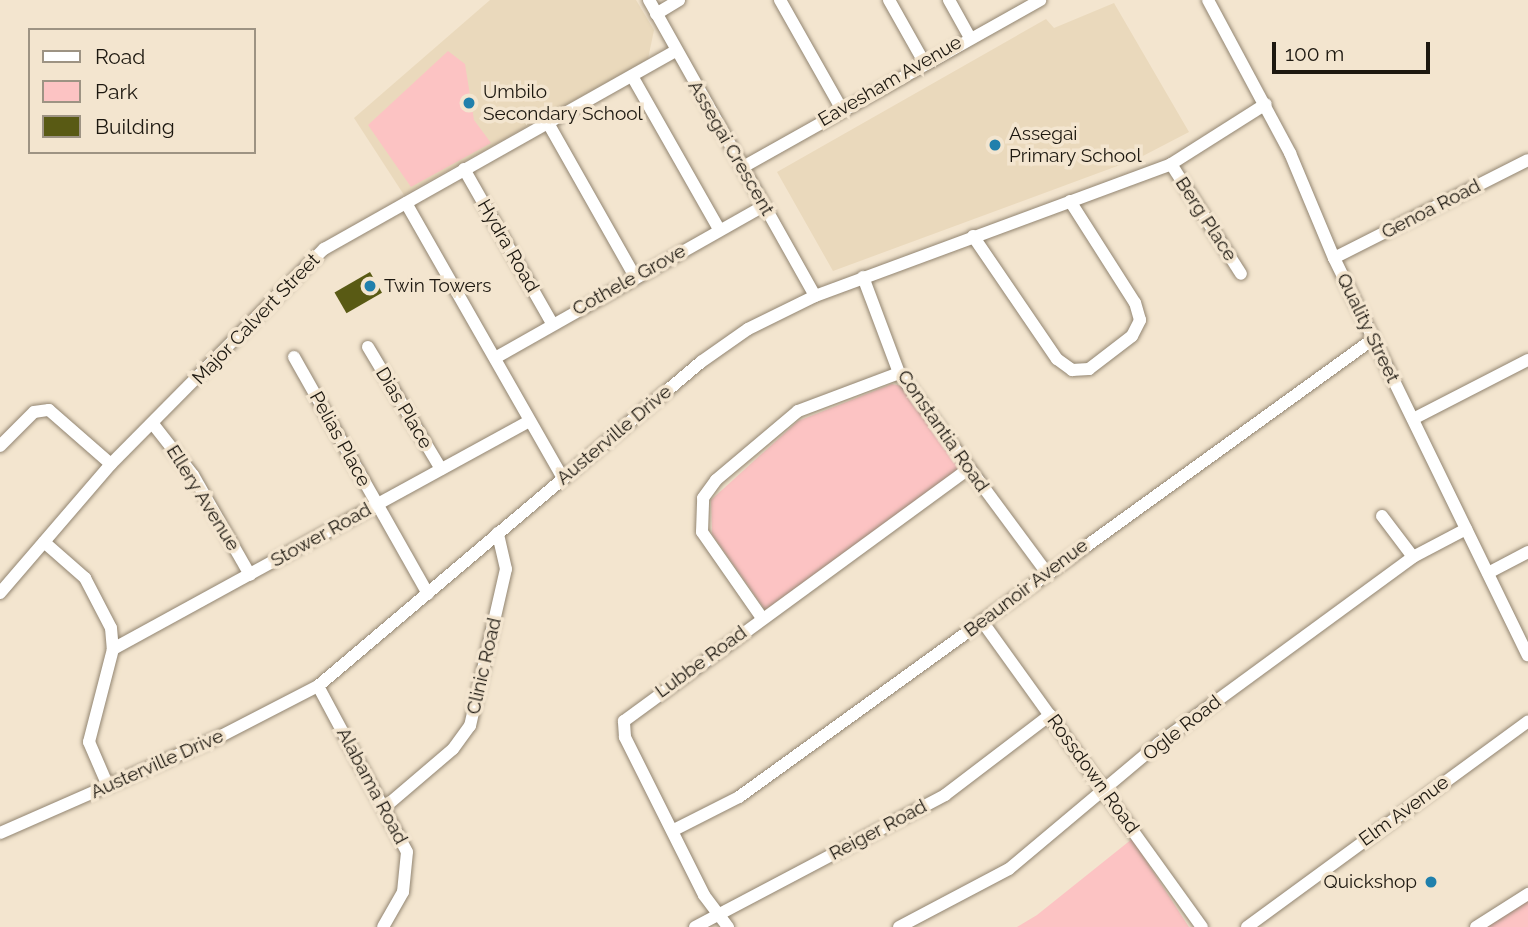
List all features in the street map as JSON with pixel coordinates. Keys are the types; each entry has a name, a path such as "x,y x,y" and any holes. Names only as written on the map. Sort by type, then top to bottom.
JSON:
{"street":[{"name":"Assegai Crescent","path":"649,0 815,296"},
{"path":"656,14 679,0"},
{"path":"780,0 841,108"},
{"path":"889,0 924,62"},
{"path":"949,0 970,36"},
{"name":"Eavesham Avenue","path":"743,167 841,108 1040,0"},
{"name":"Quality Street","path":"1208,0 1266,104 1334,258 1528,656"},
{"name":"Major Calvert Street","path":"0,593 111,464 324,249 676,51"},
{"path":"632,76 719,229"},
{"name":"Austerville Drive","path":"0,833 108,786 318,686 715,351 815,296 1171,164 1266,104"},
{"path":"548,123 635,277"},
{"name":"Genoa Road","path":"1334,258 1528,160"},
{"name":"Berg Place","path":"1171,164 1241,274"},
{"name":"Hydra Road","path":"464,169 552,323"},
{"path":"973,236 1057,359 1072,370 1089,369 1132,336 1140,320 1135,303 1070,201"},
{"path":"406,203 564,478"},
{"name":"Cothele Grove","path":"495,358 552,323 764,206"},
{"name":"Constantia Road","path":"863,277 899,373 1046,572"},
{"name":"Beaunoir Avenue","path":"674,830 739,797 1046,572 1373,339"},
{"name":"Dias Place","path":"368,346 441,469"},
{"name":"Pelias Place","path":"294,357 428,594"},
{"path":"1413,419 1528,360"},
{"path":"762,618 702,533 703,498 716,480 798,411 899,373"},
{"path":"0,446 34,412 49,410 111,464"},
{"name":"Stower Road","path":"113,649 529,421"},
{"name":"Ellery Avenue","path":"153,424 193,475 250,575"},
{"name":"Lubbe Road","path":"728,927 625,737 624,721 968,469"},
{"path":"1382,516 1413,558"},
{"name":"Ogle Road","path":"900,927 1009,869 1107,791 1158,743 1413,558 1466,529"},
{"name":"Clinic Road","path":"385,807 453,749 470,726 506,569 498,533"},
{"path":"44,542 93,589 111,628 113,649 89,742 108,786"},
{"path":"1488,573 1528,552"},
{"name":"Rossdown Road","path":"982,621 1107,791 1202,927"},
{"name":"Alabama Road","path":"318,686 385,807 408,863 403,892 383,927"},
{"name":"Reiger Road","path":"695,927 945,795 1050,715"},
{"name":"Elm Avenue","path":"1247,927 1528,721"},
{"path":"1476,927 1528,894"}],"shaded area":[{"name":"Umbilo Secondary School","path":"490,0 636,0 654,30 648,59 404,195 354,118"},
{"name":"Assegai Primary School","path":"1114,3 1189,132 1139,158 833,271 777,172 1046,19 1054,28"}],"green space":[{"path":"448,51 465,64 474,120 491,143 411,187 368,125"},
{"path":"892,384 902,386 959,464 955,473 765,610 712,534 711,500 798,421"},
{"path":"1132,839 1189,927 1017,927 1037,915"},
{"path":"1528,895 1528,927 1477,927"}],"building":[{"path":"370,272 382,293 346,313 334,292"}],"place":[{"name":"Umbilo Secondary School","path":"469,103"},
{"name":"Assegai Primary School","path":"995,145"},
{"name":"Twin Towers","path":"370,286"},
{"name":"Quickshop","path":"1431,882"}]}
